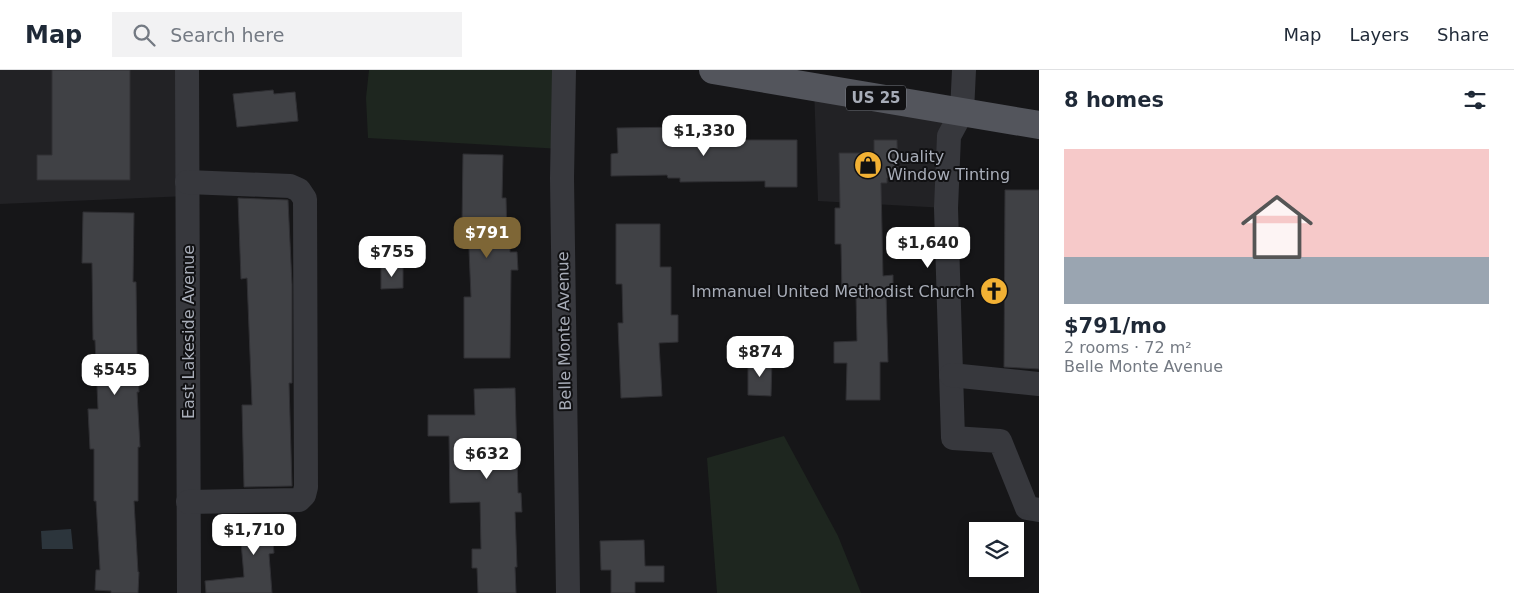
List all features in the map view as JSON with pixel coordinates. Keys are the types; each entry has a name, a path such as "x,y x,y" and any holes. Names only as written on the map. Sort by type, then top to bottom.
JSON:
{"main road":[{"name":"US 25","path":"713,70 1039,125"}],"street":[{"name":"East Lakeside Avenue","path":"187,70 189,593"},
{"name":"Belle Monte Avenue","path":"564,70 562,178 568,593"},
{"path":"964,70 962,112 949,136 946,208 953,438 1000,441 1027,508 1039,510"},
{"path":"188,182 290,186 299,190 305,199 306,457 306,487 304,495 299,500 188,502"},
{"path":"950,375 1039,384"}],"shaded area":[{"path":"0,70 187,70 188,196 0,204"},
{"path":"369,70 564,70 562,149 368,138 366,98"},
{"path":"814,87 962,112 946,208 818,201"},
{"path":"784,436 838,536 861,593 717,593 707,458"},
{"path":"71,529 73,549 42,549 41,531"}],"building":[{"path":"52,70 130,70 130,180 37,180 37,155 52,155"},
{"path":"273,90 274,94 295,92 298,121 237,127 233,94"},
{"path":"682,127 682,133 733,132 733,140 797,140 797,187 765,187 765,181 680,182 680,178 668,178 667,175 611,176 611,154 618,153 617,128"},
{"path":"874,140 897,140 898,178 887,178 887,183 881,183 883,276 893,275 893,294 886,294 888,362 880,362 880,400 846,400 847,363 834,363 834,342 857,341 856,294 842,294 841,244 835,244 835,208 840,208 839,153 874,153"},
{"path":"463,154 503,155 502,198 506,198 507,237 510,237 510,252 517,252 518,270 511,270 510,358 464,358 464,297 471,297 468,226 462,226"},
{"name":"Immanuel United Methodist Church","path":"1005,190 1039,190 1039,369 1004,367"},
{"path":"238,198 288,200 292,284 292,383 289,383 292,486 244,487 242,405 252,405 247,278 241,279"},
{"path":"83,212 134,213 133,282 136,282 139,392 137,392 140,447 138,447 138,501 134,501 139,572 138,593 111,593 111,591 95,590 96,570 100,570 96,501 94,501 94,449 90,449 88,409 98,409 95,340 93,340 92,263 82,263"},
{"path":"616,224 660,224 660,267 671,267 671,315 678,315 678,342 659,343 662,396 621,398 618,323 623,323 622,284 616,284"},
{"path":"381,267 403,267 403,288 381,289"},
{"path":"748,360 772,360 771,396 748,395"},
{"path":"515,388 518,493 521,493 522,512 515,512 516,593 478,593 477,568 472,568 472,549 481,549 480,502 450,503 449,436 428,436 428,415 475,415 474,389"},
{"path":"283,514 285,540 273,541 274,553 269,554 272,593 206,593 205,581 244,577 240,523 245,522 245,515"},
{"path":"644,540 645,566 664,566 664,582 635,582 635,593 611,593 611,570 601,570 600,541"}],"place":[{"name":"Quality Window Tinting","path":"868,165"},
{"name":"Immanuel United Methodist Church","path":"994,291"}]}
